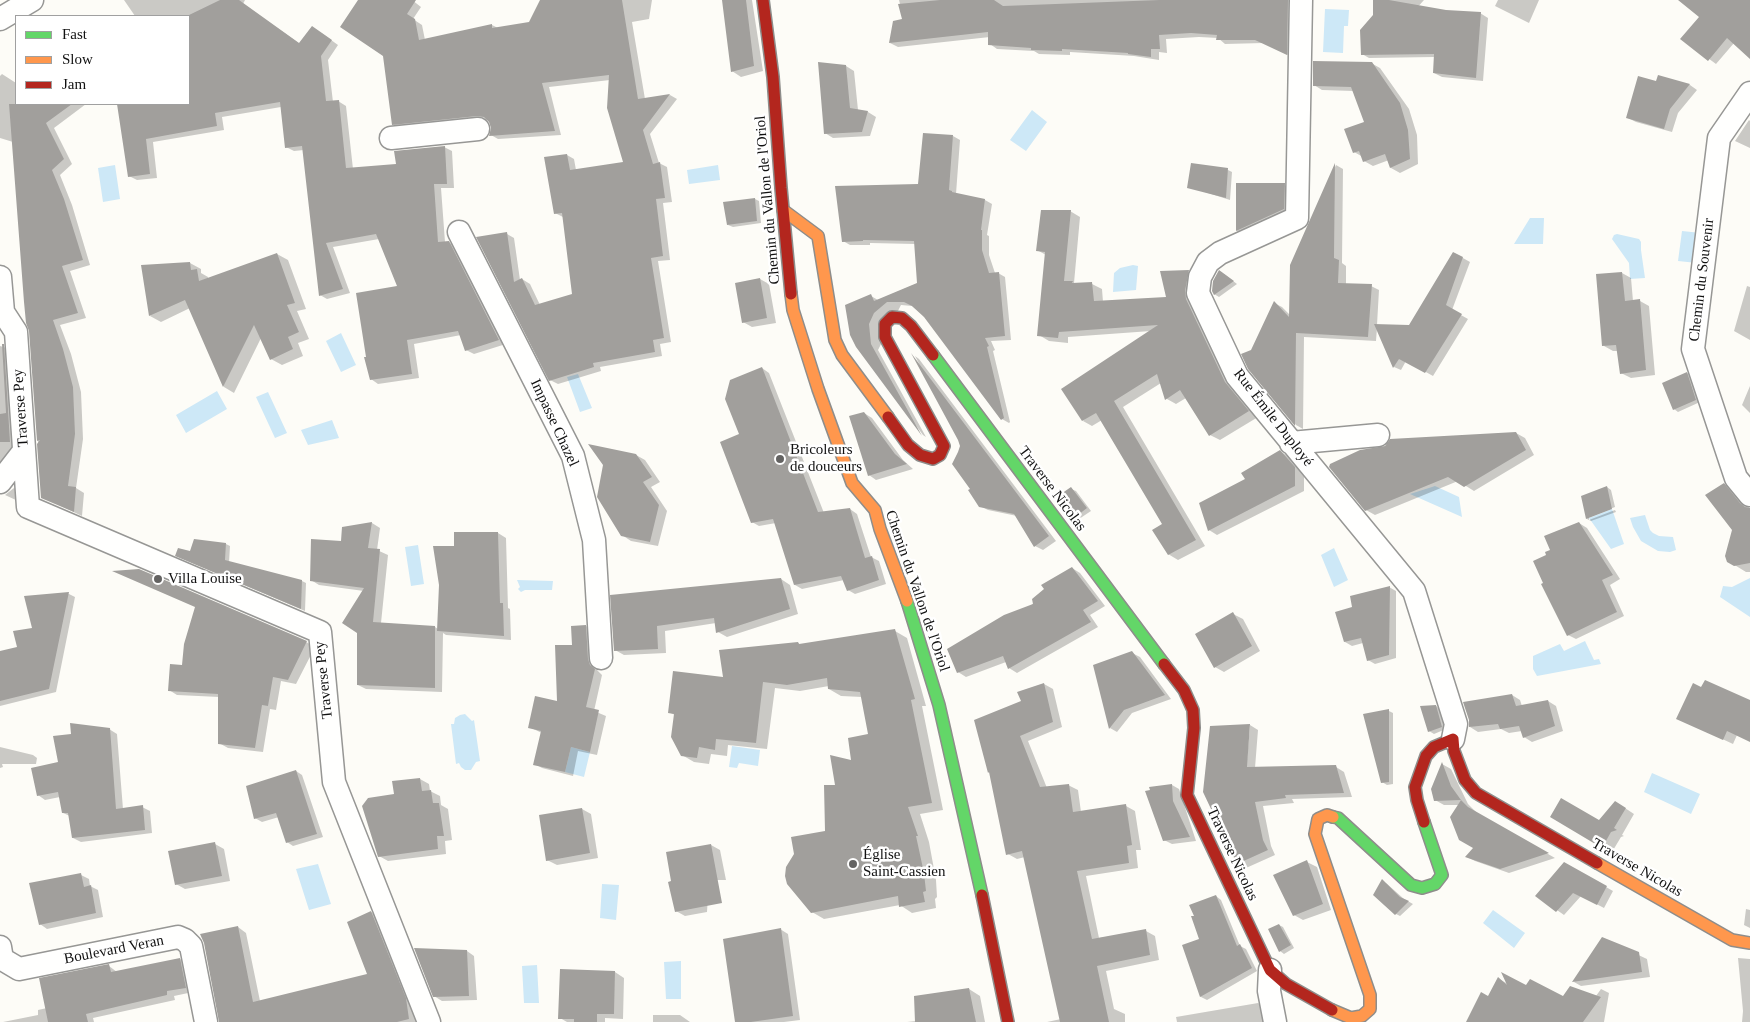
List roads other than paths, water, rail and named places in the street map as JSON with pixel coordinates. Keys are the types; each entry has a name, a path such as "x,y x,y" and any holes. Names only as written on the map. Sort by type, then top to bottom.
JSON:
{"street":[{"path":"0,20 32,0"},
{"name":"Chemin du Vallon de l'Oriol","path":"763,0 773,77 793,310 818,389 852,483 875,510 880,529 913,618 939,705 990,931 1008,1022"},
{"name":"Rue Émile Duployé","path":"1300,0 1297,218 1220,253 1208,262 1200,276 1198,294 1237,376 1414,591 1456,724 1454,739"},
{"name":"Chemin du Souvenir","path":"1750,93 1719,138 1693,349 1736,478 1750,495"},
{"path":"391,138 478,129"},
{"name":"Traverse Nicolas","path":"783,210 818,236 835,340 842,355 908,445 920,455 933,459 940,455 944,446 885,337 885,324 892,317 902,318 911,326 1184,690 1193,710 1194,728 1187,795 1270,970 1286,984 1337,1013 1351,1018 1369,1019 1370,995 1315,834 1318,819 1327,815 1338,818 1411,885 1422,888 1435,884 1442,875 1417,800 1415,787 1426,756 1434,747 1454,739 1454,751 1465,780 1476,793 1732,940 1750,943"},
{"name":"Impasse Chazel","path":"459,232 573,456 594,540 601,658"},
{"path":"0,277 3,312 8,332"},
{"name":"Traverse Pey","path":"8,332 24,451 28,507 320,632 334,782 430,1022"},
{"path":"1291,443 1378,435"},
{"path":"0,482 24,451"},
{"name":"Boulevard Veran","path":"0,947 2,959 19,969 178,937 185,940 191,946 206,1022"},
{"path":"1270,970 1269,991 1275,1022"}],"water":[{"path":"1325,9 1349,10 1348,26 1344,26 1343,53 1323,52"},
{"path":"1032,110 1047,122 1026,151 1010,140"},
{"path":"115,165 120,199 103,202 98,168"},
{"path":"718,165 720,180 689,184 687,170"},
{"path":"1530,218 1544,218 1543,244 1514,244"},
{"path":"1682,231 1701,233 1697,263 1678,261"},
{"path":"1617,234 1639,239 1641,242 1645,278 1630,279 1629,263 1612,239"},
{"path":"1133,265 1138,266 1136,290 1113,292 1114,273 1120,268"},
{"path":"341,333 356,365 341,372 326,341"},
{"path":"578,374 592,408 580,412 567,377"},
{"path":"217,391 227,409 186,433 176,415"},
{"path":"268,392 287,433 275,438 256,397"},
{"path":"332,420 339,438 308,445 301,430"},
{"path":"1435,486 1459,497 1462,517 1410,494"},
{"path":"1612,509 1624,544 1611,549 1589,518"},
{"path":"1645,515 1650,530 1653,533 1659,536 1673,537 1676,550 1670,552 1658,551 1641,541 1630,518"},
{"path":"418,545 424,584 411,586 405,547"},
{"path":"1334,548 1348,580 1334,587 1321,555"},
{"path":"1750,578 1750,617 1720,597 1723,586 1732,587"},
{"path":"517,580 553,581 552,590 525,590 521,592 518,589 520,587"},
{"path":"1585,641 1594,660 1599,659 1601,664 1537,676 1533,669 1533,656 1560,644 1564,651"},
{"path":"465,714 472,721 474,720 480,761 476,762 471,770 465,770 459,763 456,764 451,724 454,724 455,718"},
{"path":"732,746 760,750 758,766 739,763 737,768 729,767"},
{"path":"571,747 590,752 584,777 565,772"},
{"path":"1652,773 1700,794 1691,814 1644,792"},
{"path":"318,864 331,904 309,910 296,869"},
{"path":"602,884 619,885 616,920 600,918"},
{"path":"1493,910 1525,933 1514,948 1483,923"},
{"path":"681,961 681,999 666,999 664,962"},
{"path":"537,965 539,1003 524,1003 522,966"}],"place":[{"name":"Bricoleurs de douceurs","path":"780,459"},
{"name":"Villa Louise","path":"158,579"},
{"name":"Église Saint-Cassien","path":"853,864"}]}
